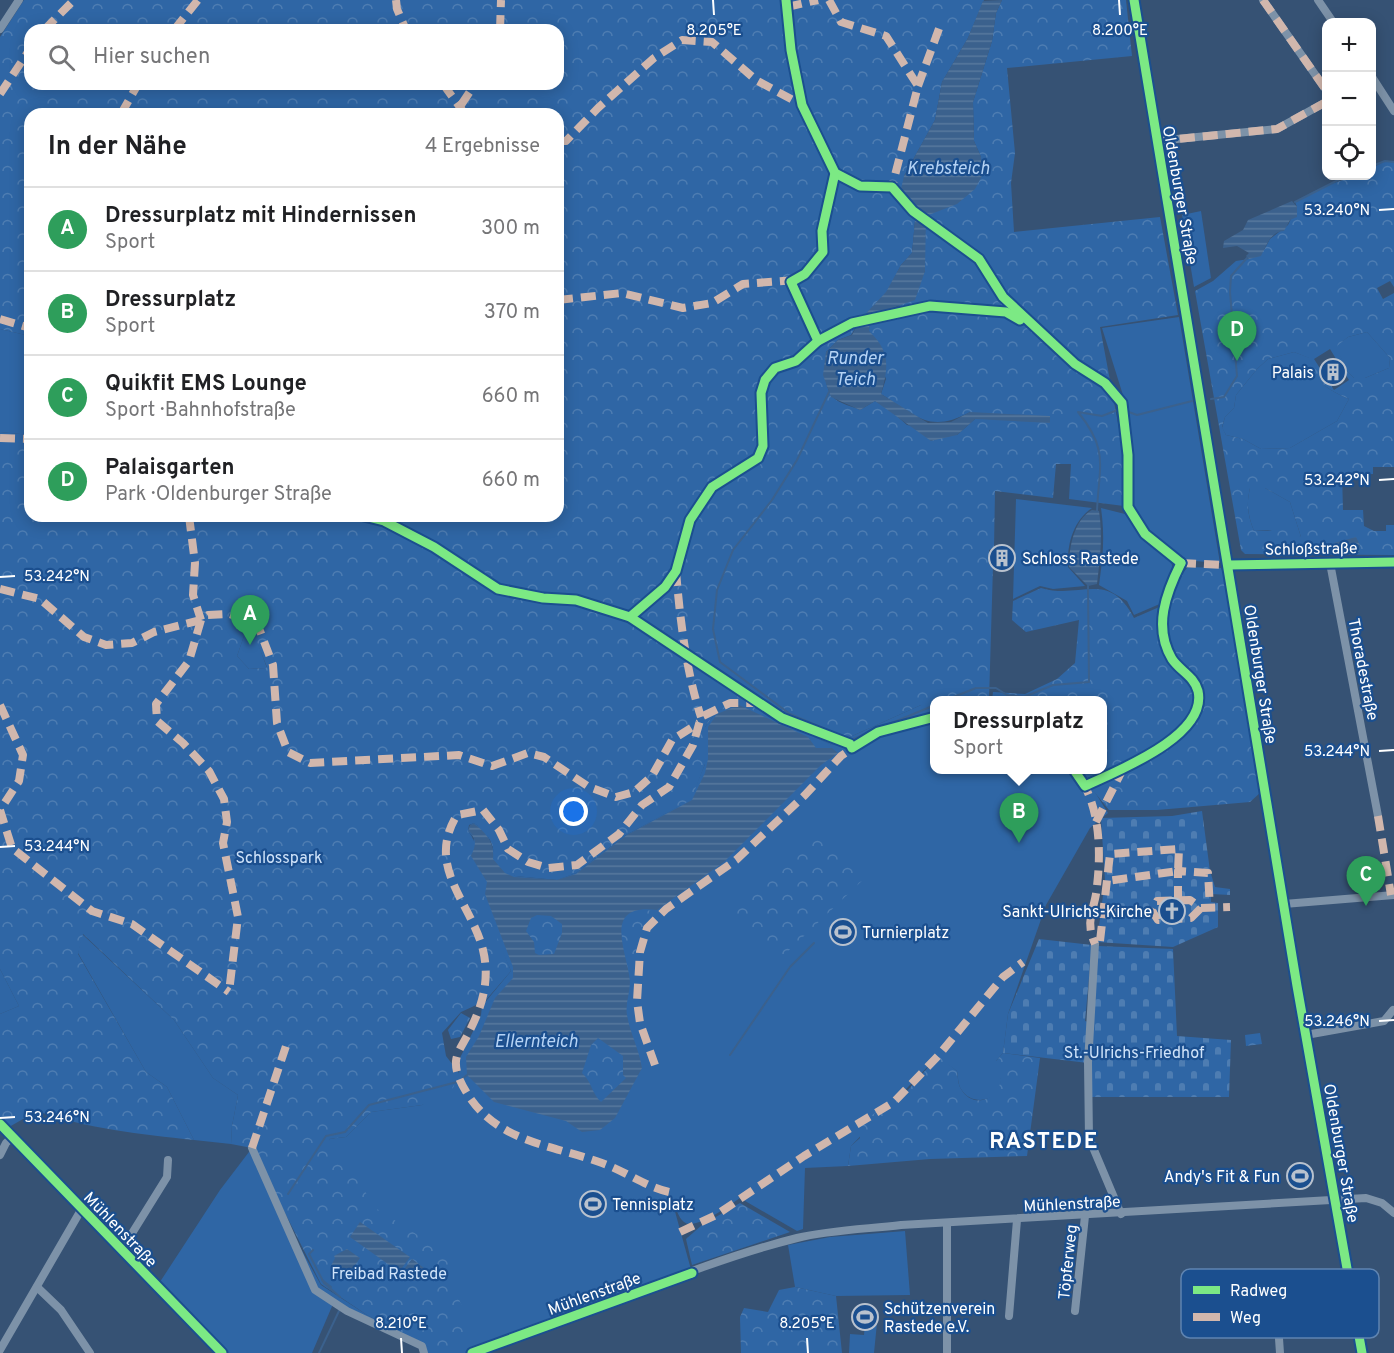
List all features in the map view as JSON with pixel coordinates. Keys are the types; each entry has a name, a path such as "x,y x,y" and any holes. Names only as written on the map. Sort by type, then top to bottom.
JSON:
{"street":[{"name":"Oldenburger Straße","path":"1134,0 1346,1269"},
{"path":"1263,0 1322,84"},
{"path":"1318,0 1330,18"},
{"path":"0,28 16,2"},
{"path":"1376,84 1394,111"},
{"path":"1157,141 1277,129 1322,104"},
{"name":"Schloßstraße","path":"1228,565 1394,562"},
{"name":"Thoradestraße","path":"1330,563 1378,816"},
{"path":"1284,904 1394,895"},
{"path":"1095,944 1088,1063 1089,1138 1122,1214"},
{"path":"1306,1035 1384,1021 1393,1010"},
{"name":"Mühlenstraße","path":"0,1124 222,1353"},
{"path":"0,1155 6,1143 13,1136"},
{"path":"252,1148 315,1290 347,1311 422,1346 424,1353"},
{"path":"121,1251 167,1177 168,1160"},
{"name":"Mühlenstraße","path":"472,1353 485,1351 692,1273 798,1238 852,1230 947,1223 1374,1199 1394,1213"},
{"path":"0,1350 81,1210"},
{"name":"Töpferweg","path":"1075,1311 1085,1216"},
{"path":"1009,1316 1017,1220"},
{"path":"947,1223 947,1353"},
{"path":"37,1287 61,1310 90,1353"},
{"path":"1280,1338 1281,1353"},
{"name":"Oldenburger Straße","path":"1359,1338 1362,1353"}],"green space":[{"name":"Schlosspark","path":"24,0 984,0 968,38 942,82 935,120 904,176 981,157 974,141 973,102 992,41 996,13 1002,0 1126,0 1132,56 1007,68 1015,153 1011,183 1014,232 1160,217 1178,315 1100,327 1126,466 1124,506 1069,499 1071,464 1056,464 1053,498 995,491 994,548 989,550 989,564 993,566 989,696 930,696 930,705 921,705 832,745 739,704 717,711 705,727 705,764 691,800 626,835 576,873 557,880 515,876 505,872 493,859 493,848 486,834 474,823 469,825 468,831 474,844 470,857 485,882 484,895 490,920 511,971 485,1001 461,1012 442,1033 446,1056 459,1073 453,1088 422,1105 371,1112 346,1137 329,1139 377,1209 446,1253 453,1283 474,1339 436,1351 367,1315 321,1284 252,1148 231,1144 238,1095 213,1078 174,1020 83,934 78,954 146,1072 167,1087 194,1140 95,1127 37,1111 9,1127 0,1119 0,1014 19,1006 0,969 0,432 24,434 24,522 564,522 564,108 24,108 24,335 0,329 0,37","holes":["916,210 925,271 920,282 898,307 870,316 869,331 886,379 881,394 914,415 933,422 944,422 970,412 975,419 957,435 907,425 875,401 860,410 844,404 831,394 826,381 826,352 838,340 851,335 860,320 887,292 901,265 912,253","252,630 267,667 266,668 249,669 237,656 245,633"]},
{"path":"1385,161 1394,162 1394,287 1390,281 1377,288 1383,299 1394,293 1394,467 1373,467 1373,474 1342,475 1343,510 1363,510 1364,526 1374,531 1386,531 1386,525 1394,525 1394,555 1245,554 1241,550 1195,291 1213,281 1236,261 1249,259 1264,250 1270,239 1288,225 1297,207 1295,202 1345,180 1376,180 1376,166","holes":["1367,332 1390,358 1389,368 1365,378 1354,378 1346,370 1337,346 1348,337","1330,349 1349,380 1334,390 1314,359","1294,352 1309,358 1323,384 1349,399 1337,421 1290,448 1261,449 1243,439 1226,435 1222,427 1225,417 1234,408 1236,395 1257,369 1268,359","1250,488 1265,488 1290,502 1301,537 1289,530 1254,531 1248,510"]},
{"path":"1201,211 1211,278 1194,287 1182,215"},
{"path":"1179,317 1220,563 1183,560 1154,537 1134,514 1130,505 1132,461 1127,408 1102,328"},
{"path":"0,329 24,335 24,434 0,432"},
{"path":"1367,332 1390,358 1389,368 1365,378 1354,378 1346,370 1336,346 1348,337"},
{"path":"1294,352 1310,358 1316,374 1324,384 1349,399 1337,421 1290,448 1261,449 1243,439 1226,435 1222,428 1225,417 1234,408 1236,395 1257,369 1268,359"},
{"path":"1250,488 1265,488 1290,502 1301,537 1268,530 1254,531 1248,510"},
{"path":"1016,499 1092,508 1085,513 1076,526 1069,550 1068,567 1085,586 1053,589 1040,586 1013,599"},
{"path":"1101,508 1125,514 1171,560 1173,572 1162,603 1134,615 1127,601 1099,585 1103,547"},
{"path":"1188,567 1221,568 1226,581 1261,792 1250,802 1157,810 1109,810 1091,788 1083,774 1107,774 1107,696 992,696 993,692 1025,694 1057,679 1075,663 1079,620 1026,632 1012,620 1013,601 1041,588 1055,591 1104,590 1114,594 1124,603 1134,618 1164,605 1173,584"},
{"path":"253,630 267,668 249,669 237,656 245,633"},
{"name":"Freibad Rastede","path":"739,703 832,745 921,705 930,705 930,774 1084,774 1108,813 1090,828 1046,905 1008,1014 1003,1053 996,1061 1001,1079 997,1093 978,1100 966,1095 960,1087 957,1071 937,1057 851,1146 848,1166 805,1168 803,1229 797,1231 740,1198 712,1216 689,1224 680,1217 671,1197 692,1273 494,1345 468,1353 426,1353 424,1346 333,1304 312,1353 222,1353 156,1288 220,1190 252,1148 281,1213 321,1285 367,1315 429,1347 357,1217 329,1139 346,1137 371,1112 422,1105 459,1073 460,1058 481,1015 482,1006 511,971 479,900 469,857 474,838 468,831 470,825 474,823 486,831 494,852 515,876 556,880 576,873 626,835 690,800 705,764 705,727 717,711"},
{"path":"1202,811 1210,871 1215,887 1230,889 1230,895 1211,894 1211,902 1218,903 1218,927 1173,947 1097,942 1105,880 1101,818 1172,816"},
{"path":"815,826 867,876 783,956 730,910"},
{"path":"642,909 656,912 640,936 631,981 622,950 623,932 626,924"},
{"path":"537,915 554,918 562,924 562,933 554,954 539,955 526,931 531,917"},
{"path":"82,934 174,1020 213,1078 238,1095 231,1144 194,1140 167,1087 146,1072 78,953"},
{"name":"St.-Ulrichs-Friedhof","path":"1039,939 1092,945 1085,1021 1091,1023 1098,946 1173,949 1177,1036 1231,1040 1229,1097 1089,1097 1088,1063 1003,1053 1008,1014"},
{"path":"0,969 19,1006 0,1014"},
{"path":"461,1013 470,1018 460,1037 451,1039 448,1030"},
{"path":"1260,1033 1262,1044 1246,1046 1245,1035"},
{"path":"598,1038 623,1056 623,1075 626,1079 601,1102 582,1074 591,1045"},
{"path":"1003,1053 1040,1058 1027,1156 930,1159 848,1166 851,1146 860,1138 859,1124 908,1090 938,1056 957,1071 959,1085 966,1095 978,1100 985,1099 996,1092 1001,1079 995,1070 996,1061"},
{"path":"740,1203 790,1232 692,1265 686,1239 702,1225"},
{"path":"905,1231 910,1295 836,1296 795,1287 788,1245 830,1237"},
{"path":"795,1287 836,1296 842,1353 741,1353 740,1317 744,1308 768,1312 779,1290"},
{"path":"865,1323 877,1323 874,1353 849,1353 850,1334 864,1335"}],"water":[{"path":"1002,0 996,13 992,41 973,102 974,141 981,157 983,174 975,189 957,204 926,216 925,271 915,300 870,316 869,331 881,345 886,360 881,394 928,423 951,422 970,412 1050,416 1050,423 975,419 957,435 931,441 875,401 860,410 831,397 823,375 826,352 838,340 852,335 860,320 886,292 901,265 912,253 916,209 901,189 904,176 935,120 942,82 968,38 983,1"},
{"path":"1292,201 1297,207 1297,217 1290,220 1284,231 1272,236 1261,256 1249,259 1246,256 1249,253 1237,246 1223,248 1224,241 1243,230 1248,220"},
{"path":"1092,510 1099,511 1101,548 1097,584 1088,586 1069,567 1069,559 1077,527 1086,514"},
{"path":"1356,537 1360,545 1359,553 1333,552 1334,543"},
{"name":"Ellernteich","path":"739,705 808,737 816,748 832,748 838,753 821,765 724,862 657,910 639,910 628,914 623,922 621,932 630,982 627,1015 642,1068 615,1118 600,1130 582,1132 566,1121 494,1102 467,1075 466,1057 479,1036 495,998 513,978 513,967 485,894 487,882 471,856 475,843 469,831 470,825 474,824 486,835 493,848 493,859 505,873 514,877 557,880 576,874 627,835 692,800 705,773 708,759 708,727 717,714","holes":["537,915 551,916 562,924 562,933 554,954 535,953 534,942 526,931 531,918","598,1038 623,1056 623,1075 626,1078 601,1102 582,1073 591,1045"]},
{"path":"360,1222 410,1257 399,1272 350,1237"},
{"path":"347,1249 360,1258 351,1271 353,1275 350,1280 331,1266 334,1256"},
{"path":"412,1259 424,1268 414,1281 402,1272"}],"waterway":[{"path":"1376,164 1385,161 1394,162"},
{"path":"1295,202 1338,180"},
{"path":"1211,399 1224,397 1237,376 1230,292 1231,276 1247,258"},
{"name":"Runder Teich","path":"829,392 797,460 772,500 733,550 717,590 713,629 720,662 790,714 851,740 930,707"},
{"path":"1126,411 1137,415 1192,401"},
{"path":"1097,511 1100,458 1094,437 1078,412 1102,416 1120,409"},
{"path":"1026,696 1053,685 1089,682 1088,586"},
{"path":"956,696 976,688 996,688 1007,695 1016,696"},
{"path":"730,1055 790,967 814,943"},
{"path":"463,1078 467,1075"},
{"path":"288,1194 326,1136 345,1132 369,1105 457,1082"},
{"path":"313,1250 309,1254 324,1283 340,1297"},
{"path":"322,1280 331,1287"},
{"path":"319,1353 339,1311"}],"marked path":[{"path":"50,24 74,0"},
{"path":"179,24 198,0"},
{"path":"396,0 403,24"},
{"path":"500,24 501,0"},
{"path":"787,7 818,0"},
{"path":"829,0 841,22 886,36 918,86 892,187"},
{"path":"1263,0 1322,84"},
{"path":"918,86 940,26"},
{"path":"564,141 654,58 682,40 712,42 756,80 802,105"},
{"path":"0,94 24,58"},
{"path":"124,108 135,90"},
{"path":"447,90 461,108"},
{"path":"461,105 471,90"},
{"path":"1157,141 1277,129 1322,104"},
{"path":"564,299 622,293 683,308 712,303 743,284 795,280"},
{"path":"0,319 24,326"},
{"path":"0,438 24,439"},
{"path":"190,522 195,563 193,595 201,620"},
{"path":"1181,563 1223,565"},
{"path":"676,571 684,645 701,717"},
{"path":"0,589 40,599 84,637 106,645 132,643 154,632 201,620 208,615 230,614 247,620 260,631 273,665 277,723 288,752 310,763 459,755 492,766 528,753 544,757 589,787 616,797 634,792 652,776 672,740 699,723"},
{"path":"201,620 189,661 156,704 157,721 183,743 209,771 224,799 227,822 223,843 238,917 229,992"},
{"path":"669,1192 602,1163 511,1133 481,1111 468,1095 461,1083 456,1061 481,1002 486,971 483,950 477,933 448,868 446,851 448,834 457,815 483,810 499,830 508,849 528,862 548,868 577,865 619,834 642,805 669,787 693,745 701,717 730,703 755,703"},
{"path":"0,705 23,755 19,781 0,810 12,848 92,911 132,924 229,992"},
{"path":"655,1065 640,1023 637,1001 640,952 647,928 666,909 736,860 805,795 841,756 857,745"},
{"path":"1096,822 1123,769"},
{"path":"1082,781 1092,805 1098,832 1098,873 1090,921 1095,944"},
{"path":"1378,816 1391,895"},
{"path":"1100,941 1110,854 1179,849 1178,871 1107,881"},
{"path":"1178,901 1178,871 1208,873 1210,908"},
{"path":"1201,908 1191,918 1158,920 1152,911 1157,901 1190,900 1201,908 1230,907"},
{"path":"1103,912 1152,911"},
{"path":"680,1232 716,1215 804,1156 894,1102 938,1056 1003,977 1023,962"},
{"path":"252,1148 286,1046"}],"cycle path":[{"path":"786,0 791,50 802,105 835,173 860,186 892,187 913,211 979,259 1003,297 1075,364 1105,383 1122,403 1128,455 1128,507 1145,534 1181,563"},
{"path":"1134,0 1297,986 1347,1269"},
{"path":"818,341 791,282 805,274 823,252 822,231 835,173"},
{"path":"630,617 665,587 676,571 690,520 712,487 758,458 763,446 761,393 765,380 775,368 796,361 818,341 852,323 930,306 1006,312 1020,320"},
{"path":"386,522 434,547 498,589 543,598 576,600 630,617 782,718 850,744 852,748 878,732 930,718"},
{"path":"1229,565 1394,562"},
{"path":"1077,774 1085,786 1157,750 1189,723 1197,707 1196,686 1172,659 1163,635 1164,610 1181,563"},
{"path":"0,1124 222,1353"},
{"path":"472,1353 692,1273"},
{"path":"1359,1338 1362,1353"}],"place":[{"name":"Palaisgarten","path":"1237,361"},
{"name":"Palais","path":"1333,372"},
{"name":"Schloss Rastede","path":"1002,558"},
{"name":"Dressurplatz mit Hindernissen","path":"250,645"},
{"name":"Dressurplatz","path":"1019,843"},
{"name":"Quikfit EMS Lounge","path":"1366,906"},
{"name":"Sankt-Ulrichs-Kirche","path":"1172,911"},
{"name":"Turnierplatz","path":"843,932"},
{"name":"Andy's Fit & Fun","path":"1300,1176"},
{"name":"Tennisplatz","path":"593,1204"},
{"name":"Schützenverein Rastede e.V.","path":"865,1317"}],"district":[{"name":"RASTEDE","path":"1044,1140"}],"water label":[{"name":"Krebsteich","path":"948,168"}]}
